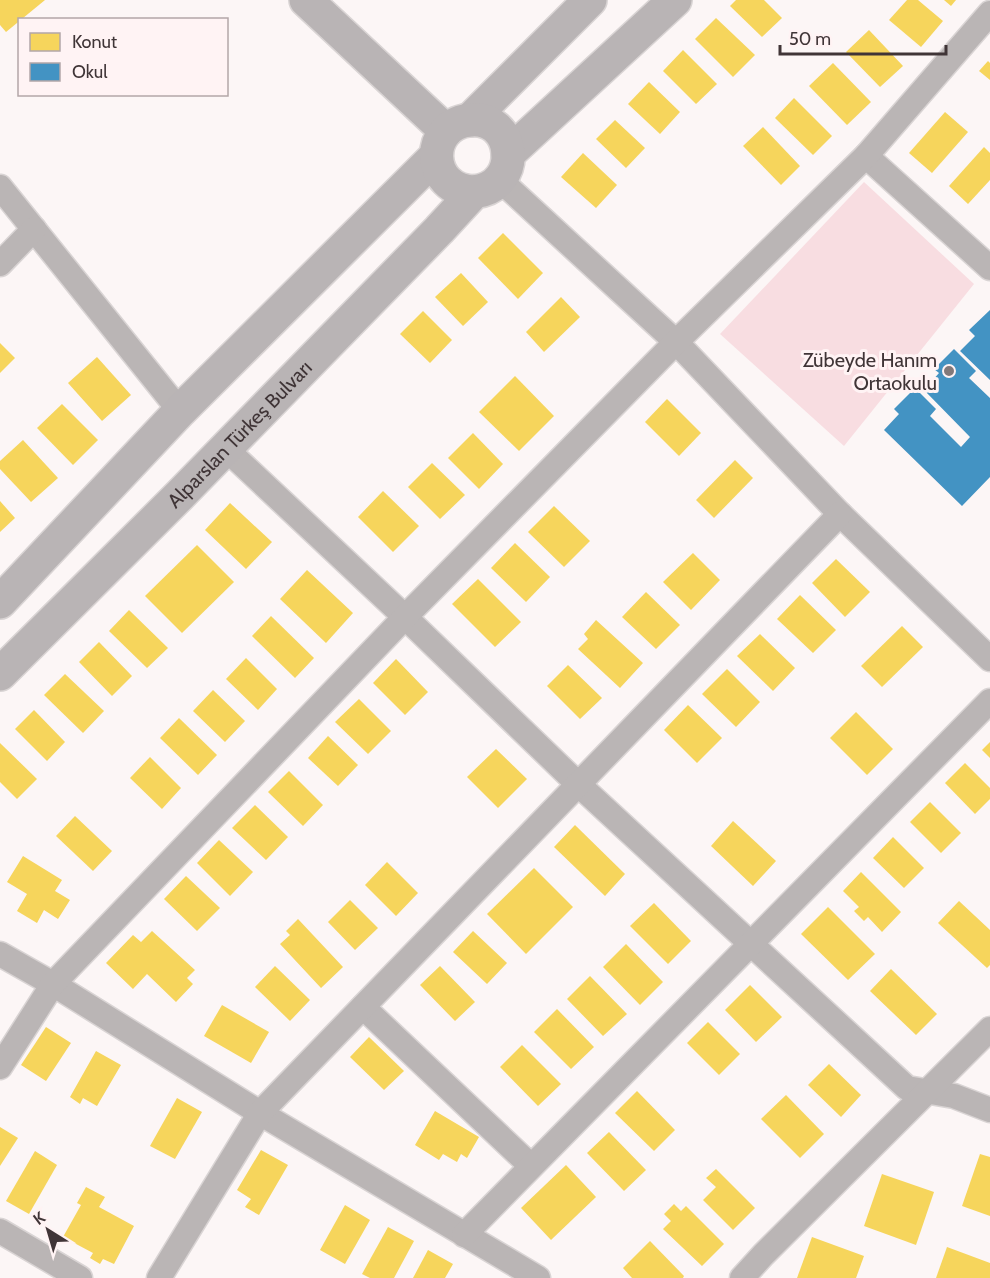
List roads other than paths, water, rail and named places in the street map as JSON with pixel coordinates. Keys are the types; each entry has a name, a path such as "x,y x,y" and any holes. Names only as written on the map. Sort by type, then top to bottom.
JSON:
{"main road":[{"path":"306,0 451,136"},
{"path":"0,602 180,411 451,136 590,0"},
{"name":"Alparslan Türkeş Bulvarı","path":"0,674 494,175 675,0"},
{"path":"481,121 500,132 506,142 494,175 463,191 452,186 438,167 451,136 481,121"}],"street":[{"path":"0,1066 54,984 405,617 676,342 866,156 990,13"},
{"path":"866,156 990,268"},
{"path":"494,175 676,342 840,514 990,659"},
{"path":"0,187 180,411"},
{"path":"0,264 34,229"},
{"path":"225,448 579,785 907,1088 954,1096 990,1110"},
{"path":"159,1278 260,1113 840,514"},
{"path":"464,1235 990,701"},
{"path":"0,954 54,984 260,1113 537,1278"},
{"path":"363,1007 531,1166"},
{"path":"742,1278 990,1029"},
{"path":"0,1231 80,1278"}],"place":[{"name":"Zübeyde Hanım Ortaokulu","path":"949,371"}]}
